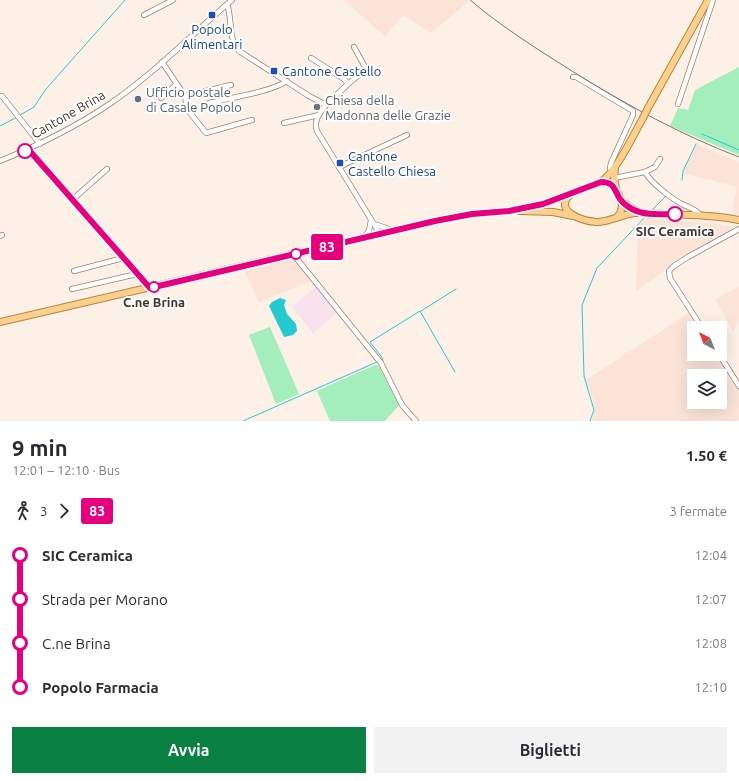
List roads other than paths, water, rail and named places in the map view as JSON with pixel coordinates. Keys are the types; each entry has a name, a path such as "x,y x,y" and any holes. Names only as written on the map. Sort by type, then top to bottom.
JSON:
{"main road":[{"path":"618,216 622,208 613,175 617,164 708,0"},
{"path":"0,322 380,234 463,216 509,211 543,204 601,182 613,175"},
{"path":"601,182 609,183 616,190"},
{"path":"571,194 565,201 565,207 576,216"},
{"path":"620,199 630,208 645,213"},
{"path":"509,211 553,212 598,222 618,216 645,213 700,215 739,221"}],"street":[{"path":"144,15 173,0"},
{"path":"678,104 713,0"},
{"path":"230,2 162,62 185,96 187,108 206,133 252,120"},
{"path":"230,2 229,10 231,38 239,51 309,96 326,105"},
{"path":"354,47 365,67 364,71 326,105 316,119 316,127 380,234"},
{"path":"311,58 344,79 348,84"},
{"name":"Cantone Brina","path":"150,288 28,149 87,119 132,88 162,62"},
{"path":"573,77 576,77 633,111 633,115 611,163 613,175 645,172 655,167 660,159"},
{"path":"209,103 261,91 287,81"},
{"path":"161,98 178,84"},
{"path":"185,96 231,85"},
{"path":"0,96 2,96 40,144"},
{"path":"284,123 319,115"},
{"path":"340,167 407,135"},
{"path":"0,161 28,149"},
{"path":"72,200 107,169"},
{"path":"645,172 667,195 694,209 700,215"},
{"path":"372,221 386,229 395,231"},
{"path":"362,239 369,231 372,221"},
{"path":"734,232 739,221"},
{"path":"698,321 670,278 669,273 674,266 739,229"},
{"path":"293,254 381,363 402,405 416,421"},
{"path":"74,271 123,258"},
{"path":"72,289 137,274"},
{"path":"723,361 739,386"}],"water":[{"path":"280,298 286,300 284,305 287,314 296,324 297,331 293,335 284,337 269,306 272,302"}],"waterway":[{"path":"20,115 34,107 46,89 125,0"},
{"path":"0,126 17,117"},
{"path":"702,134 739,150"},
{"path":"682,180 683,171 696,144"},
{"path":"651,211 666,196"},
{"path":"590,421 594,410 584,376 582,305 597,268 646,216"},
{"path":"421,311 456,289"},
{"path":"383,360 370,342 420,311 455,372"},
{"path":"243,421 377,362"}],"railway":[{"path":"470,0 520,37 612,95 675,129 739,157"}],"place":[{"name":"Popolo Alimentari","path":"212,15"},
{"name":"Cantone Castello","path":"274,71"},
{"name":"Ufficio postale di Casale Popolo","path":"138,99"},
{"name":"Chiesa della Madonna delle Grazie","path":"317,107"},
{"name":"Cantone Castello Chiesa","path":"340,163"},
{"name":"SIC Ceramica","path":"675,214"},
{"name":"C.ne Brina","path":"154,287"}]}
